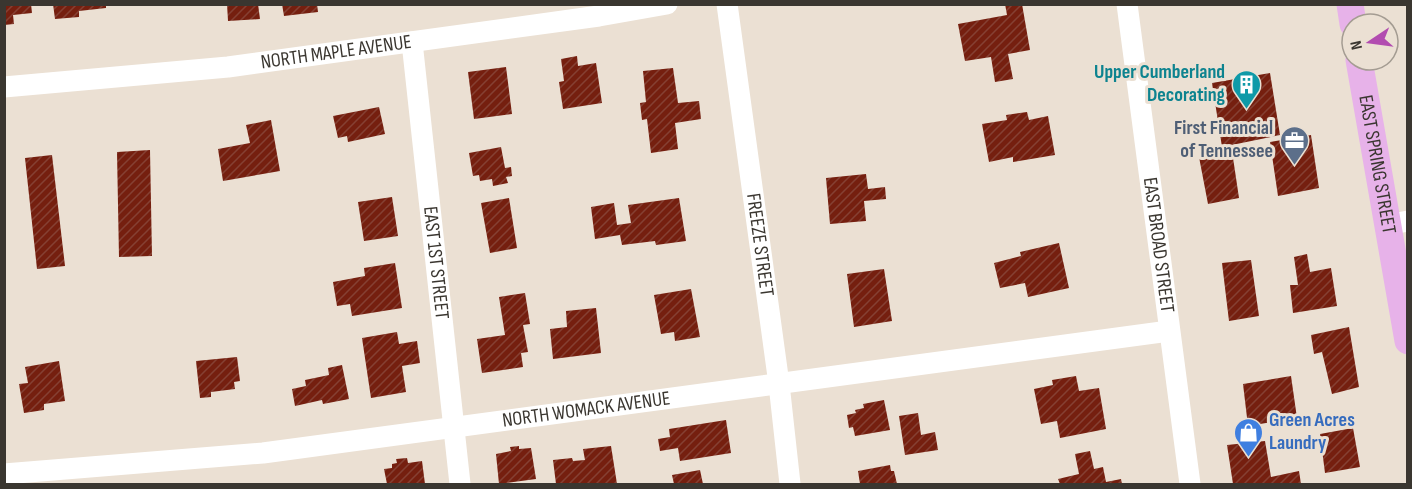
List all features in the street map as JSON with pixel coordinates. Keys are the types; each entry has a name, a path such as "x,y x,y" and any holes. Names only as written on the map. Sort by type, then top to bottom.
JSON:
{"main road":[{"name":"EAST SPRING STREET","path":"1362,72 1397,223 1407,341"}],"street":[{"name":"NORTH MAPLE AVENUE","path":"4,87 228,68 412,42 598,10 667,4"},
{"name":"FREEZE STREET","path":"727,4 779,384 790,484"},
{"name":"EAST BROAD STREET","path":"1127,4 1190,484"},
{"name":"EAST 1ST STREET","path":"412,42 460,484"},
{"name":"NORTH WOMACK AVENUE","path":"4,474 263,453 1169,331"}],"building":[{"path":"4,4 31,4 32,13 13,15 14,24 4,25"},
{"path":"53,4 106,4 106,8 79,11 79,17 55,19"},
{"path":"227,4 258,4 260,19 228,21"},
{"path":"282,4 317,4 318,12 284,16"},
{"path":"1005,4 1022,4 1030,50 1008,54 1013,79 995,82 991,57 965,61 958,24 1007,15"},
{"path":"577,56 578,66 596,63 602,103 563,109 559,82 564,81 561,59"},
{"path":"506,67 512,114 474,119 468,72"},
{"path":"673,68 678,103 699,101 701,119 675,123 678,149 651,153 647,119 642,120 640,103 646,102 643,71"},
{"name":"Upper Cumberland Decorating","path":"1270,73 1280,135 1222,147 1212,83"},
{"path":"379,107 385,134 348,142 347,136 338,138 333,116"},
{"path":"1027,112 1029,120 1048,116 1055,155 1013,162 1013,157 989,162 982,124 1007,120 1006,115"},
{"path":"271,120 280,171 223,181 218,149 250,143 246,125"},
{"name":"First Financial of Tennessee","path":"1311,135 1319,188 1278,196 1270,142"},
{"path":"501,147 505,168 511,167 512,176 506,177 508,183 493,186 492,179 480,181 479,175 473,176 469,153"},
{"path":"150,150 152,256 119,257 117,152"},
{"path":"1232,151 1239,198 1208,204 1199,157"},
{"path":"52,155 65,266 37,269 25,158"},
{"path":"866,174 868,189 885,187 886,199 864,201 866,221 830,224 826,178"},
{"path":"392,197 398,236 364,241 358,202"},
{"path":"509,198 517,248 490,253 481,203"},
{"path":"679,198 686,241 656,245 655,241 622,245 620,235 595,239 591,207 614,203 617,225 631,223 628,205"},
{"path":"1059,243 1069,288 1028,297 1025,283 1000,288 994,263 1021,256 1020,252"},
{"path":"1307,254 1310,272 1331,268 1337,306 1293,313 1290,285 1298,285 1294,257"},
{"path":"1251,260 1259,316 1229,321 1222,263"},
{"path":"395,263 402,308 352,316 350,304 337,306 333,282 365,276 364,268"},
{"path":"884,269 892,321 854,327 847,274"},
{"path":"691,289 700,337 675,341 674,332 661,334 654,295"},
{"path":"525,293 530,324 523,325 528,352 521,353 523,367 482,373 477,339 505,335 499,297"},
{"path":"596,308 601,353 553,359 550,329 567,327 566,311"},
{"path":"1349,327 1359,387 1332,394 1322,352 1314,354 1311,335"},
{"path":"397,332 399,344 417,341 420,363 402,366 406,392 371,398 362,338"},
{"path":"237,357 240,381 234,382 235,389 211,392 211,397 200,398 196,361"},
{"path":"59,361 65,401 44,404 44,410 24,413 19,384 28,383 25,367"},
{"path":"342,365 349,399 323,404 322,400 295,406 292,389 306,386 305,380 329,375 328,368"},
{"path":"1076,376 1079,391 1099,388 1106,429 1060,438 1057,421 1041,424 1034,389 1053,385 1052,380"},
{"path":"1291,376 1297,418 1248,426 1243,384"},
{"path":"884,400 890,430 855,436 853,427 849,428 847,415 864,408 863,404"},
{"path":"918,413 921,435 935,432 938,450 905,455 899,416"},
{"path":"726,420 731,453 680,461 678,448 660,451 658,439 670,437 669,429"},
{"path":"1353,428 1360,467 1325,473 1320,434"},
{"name":"Green Acres Laundry","path":"1265,441 1271,477 1299,471 1301,484 1233,484 1227,445"},
{"path":"519,446 519,449 531,448 536,479 499,484 496,454 511,451 510,447"},
{"path":"611,446 617,484 556,484 553,460 572,458 573,461 585,460 583,449"},
{"path":"1090,451 1094,469 1103,467 1106,482 1121,479 1122,484 1060,484 1058,479 1079,474 1075,454"},
{"path":"407,458 408,463 422,461 425,484 387,484 384,469 392,468 392,464 397,463 396,459"},
{"path":"890,465 897,484 860,484 858,471"},
{"path":"700,470 703,484 674,484 672,475"}],"place":[{"name":"Upper Cumberland Decorating","path":"1246,110"},
{"name":"First Financial of Tennessee","path":"1294,166"},
{"name":"Green Acres Laundry","path":"1248,458"}]}
